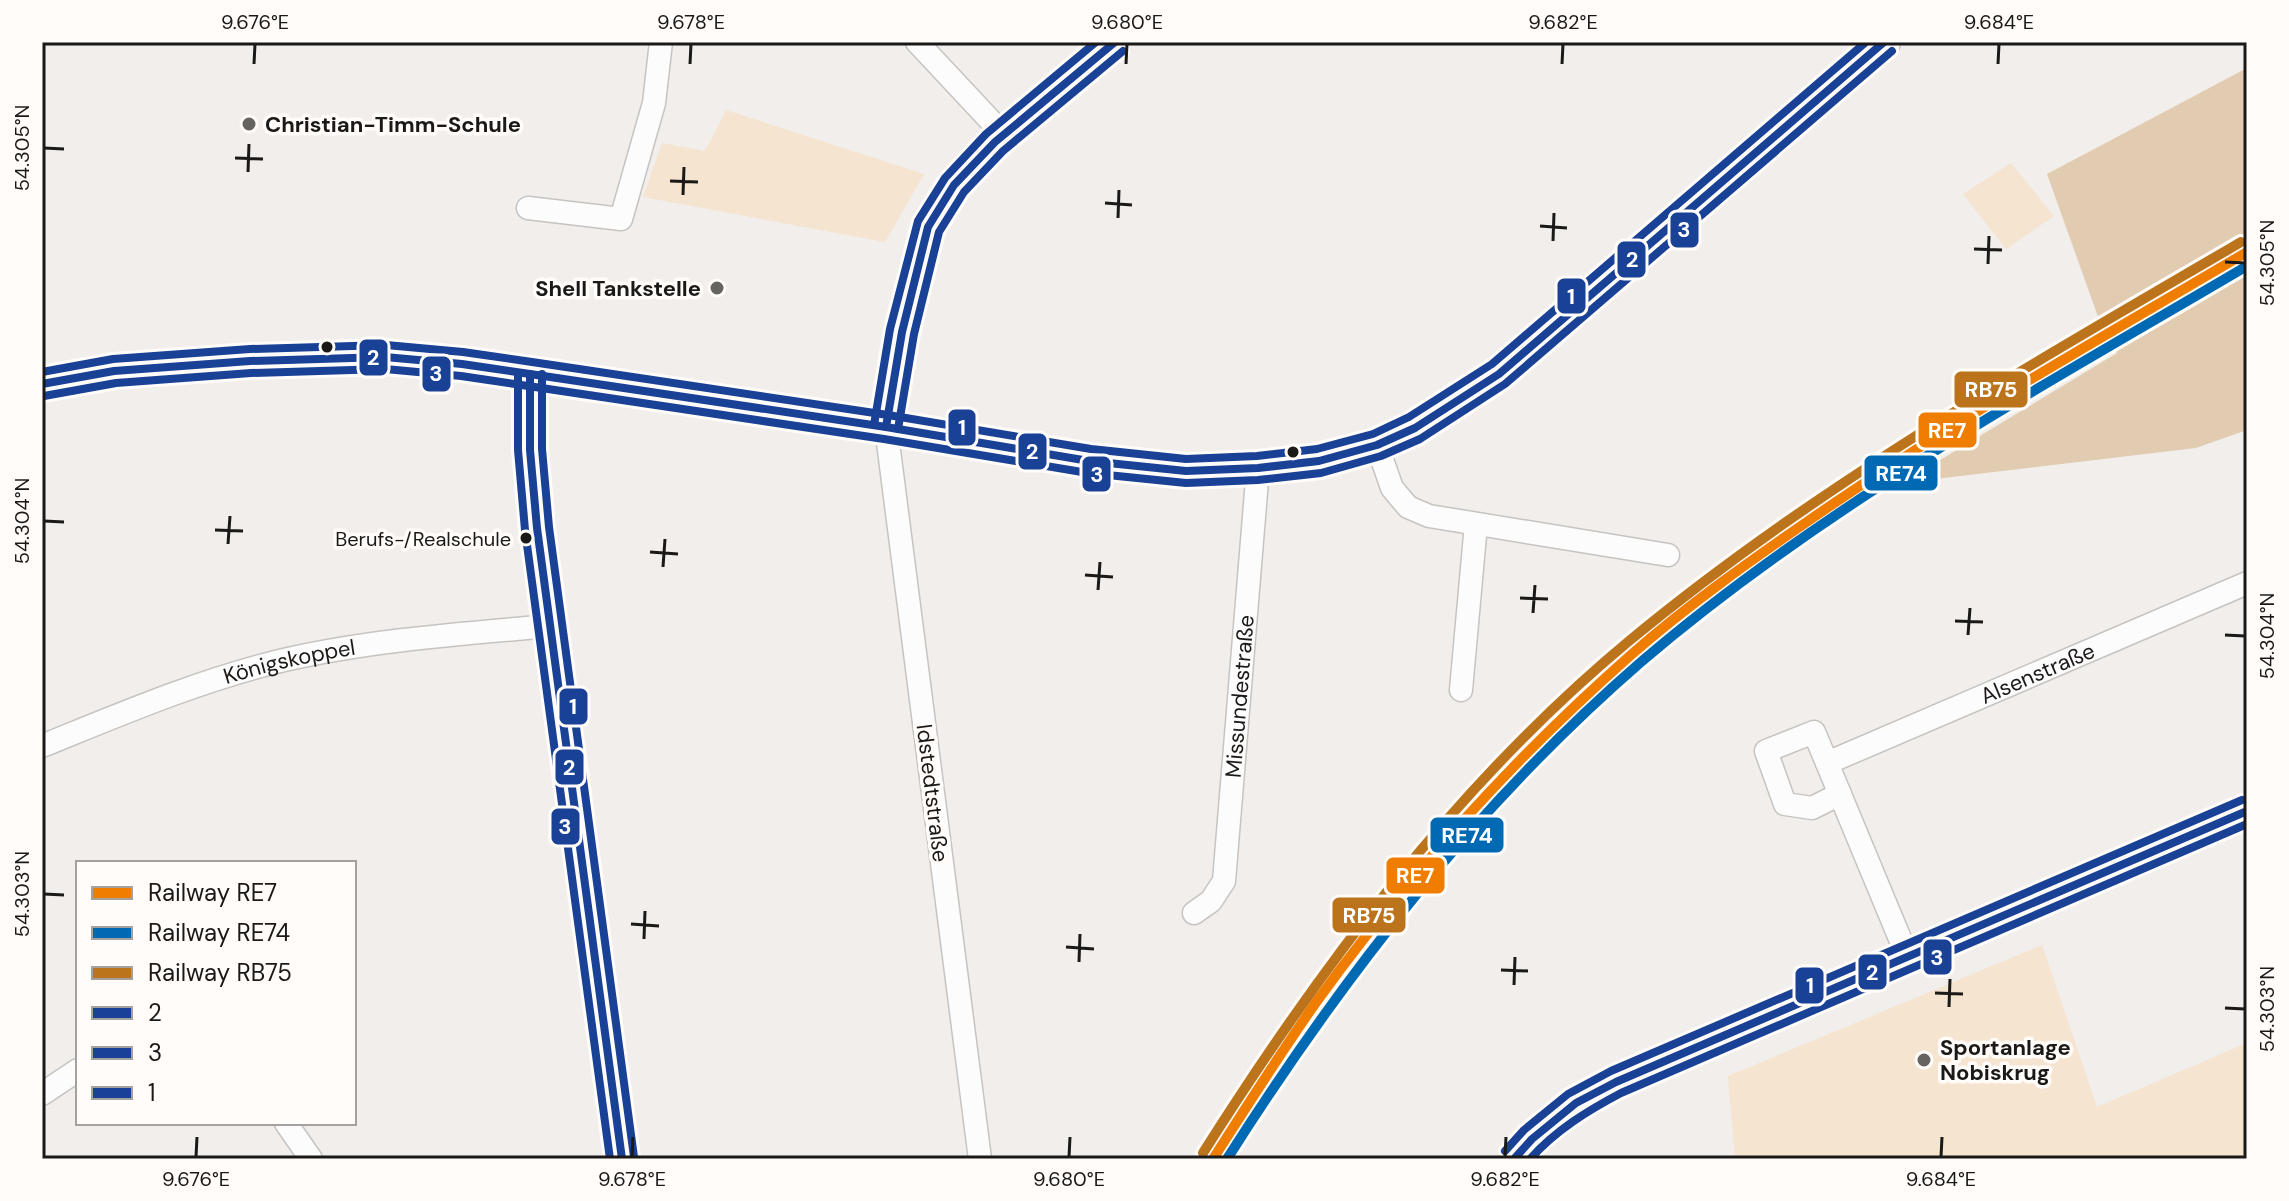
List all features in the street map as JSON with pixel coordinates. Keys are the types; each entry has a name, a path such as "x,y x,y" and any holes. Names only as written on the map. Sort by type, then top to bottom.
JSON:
{"main road":[{"path":"42,384 114,371 314,358 385,357 530,374 1089,461 1186,471 1258,468 1319,461 1377,445 1415,428 1499,374 1884,42"}],"street":[{"path":"528,208 621,219 654,103 661,42"},
{"path":"917,42 1004,135"},
{"name":"Idstedtstraße","path":"980,1159 886,427 902,332 928,227 954,185 1004,135 1115,42"},
{"path":"530,374 531,459 550,626 622,1159"},
{"path":"1377,445 1392,488 1408,507 1429,516 1668,555"},
{"name":"Missundestraße","path":"1194,913 1211,901 1224,881 1258,468"},
{"path":"1461,690 1476,524"},
{"name":"Alsenstraße","path":"1827,763 2247,583"},
{"name":"Königskoppel","path":"42,746 176,692 283,660 400,639 550,626"},
{"path":"1840,794 1812,808 1785,804 1766,751 1814,732 1840,794 1908,958"},
{"path":"1514,1159 1532,1139 1576,1103 1603,1089 2247,811"},
{"path":"42,1094 76,1071"},
{"path":"287,1125 311,1159"}],"shaded area":[{"path":"2247,68 2247,430 2196,448 1902,483 2117,353 2101,325 2047,174"},
{"path":"726,110 924,174 885,242 643,197 662,143 705,151"},
{"path":"2011,163 2054,216 2006,249 1963,194"},
{"name":"Sportanlage Nobiskrug","path":"2042,945 2097,1107 2247,1043 2247,1159 1735,1159 1728,1076"}],"rail line":[{"name":"RB75","path":"1203,1153 1296,1014 1396,880 1450,816 1566,696 1629,641 1774,530 1927,429 2241,242"},
{"name":"RE7","path":"1213,1159 1317,1001 1388,908 1505,776 1632,654 1720,584 1864,483 2026,382 2247,252"},
{"name":"RE74","path":"1227,1159 1318,1024 1416,896 1523,775 1580,717 1641,662 1711,605 1859,500 1935,451 2247,266"}],"transit line":[{"name":"1","path":"874,425 890,329 918,221 945,178 986,134 1096,42"},
{"name":"2","path":"886,427 902,332 928,227 954,185 995,142 1115,42"},
{"name":"1","path":"42,372 113,359 250,349 386,345 532,362 1091,449 1186,459 1257,456 1317,449 1373,434 1409,417 1492,364 1866,42"},
{"name":"2","path":"42,384 114,371 250,361 385,357 530,374 1089,461 1186,471 1258,468 1319,461 1377,445 1415,428 1499,374 1884,42"},
{"name":"3","path":"898,429 914,334 939,232 964,192 1003,151 1123,51"},
{"name":"3","path":"44,396 116,383 251,373 385,369 461,376 884,439 1088,473 1186,483 1321,473 1381,456 1420,439 1505,384 1892,51"},
{"name":"3","path":"518,374 518,450 525,530 610,1159"},
{"name":"2","path":"530,374 530,450 537,528 622,1159"},
{"name":"1","path":"542,374 542,449 549,527 634,1157"},
{"name":"1","path":"1505,1151 1524,1130 1568,1094 1611,1071 2242,800"},
{"name":"2","path":"1514,1159 1532,1139 1576,1103 1616,1082 2247,811"},
{"name":"3","path":"1530,1159 1572,1122 1621,1093 2247,824"}],"place":[{"name":"Christian-Timm-Schule","path":"249,124"},
{"name":"Shell Tankstelle","path":"717,288"},
{"name":"Berufs-/Realschule","path":"526,538"},
{"name":"Sportanlage Nobiskrug","path":"1924,1060"}]}
